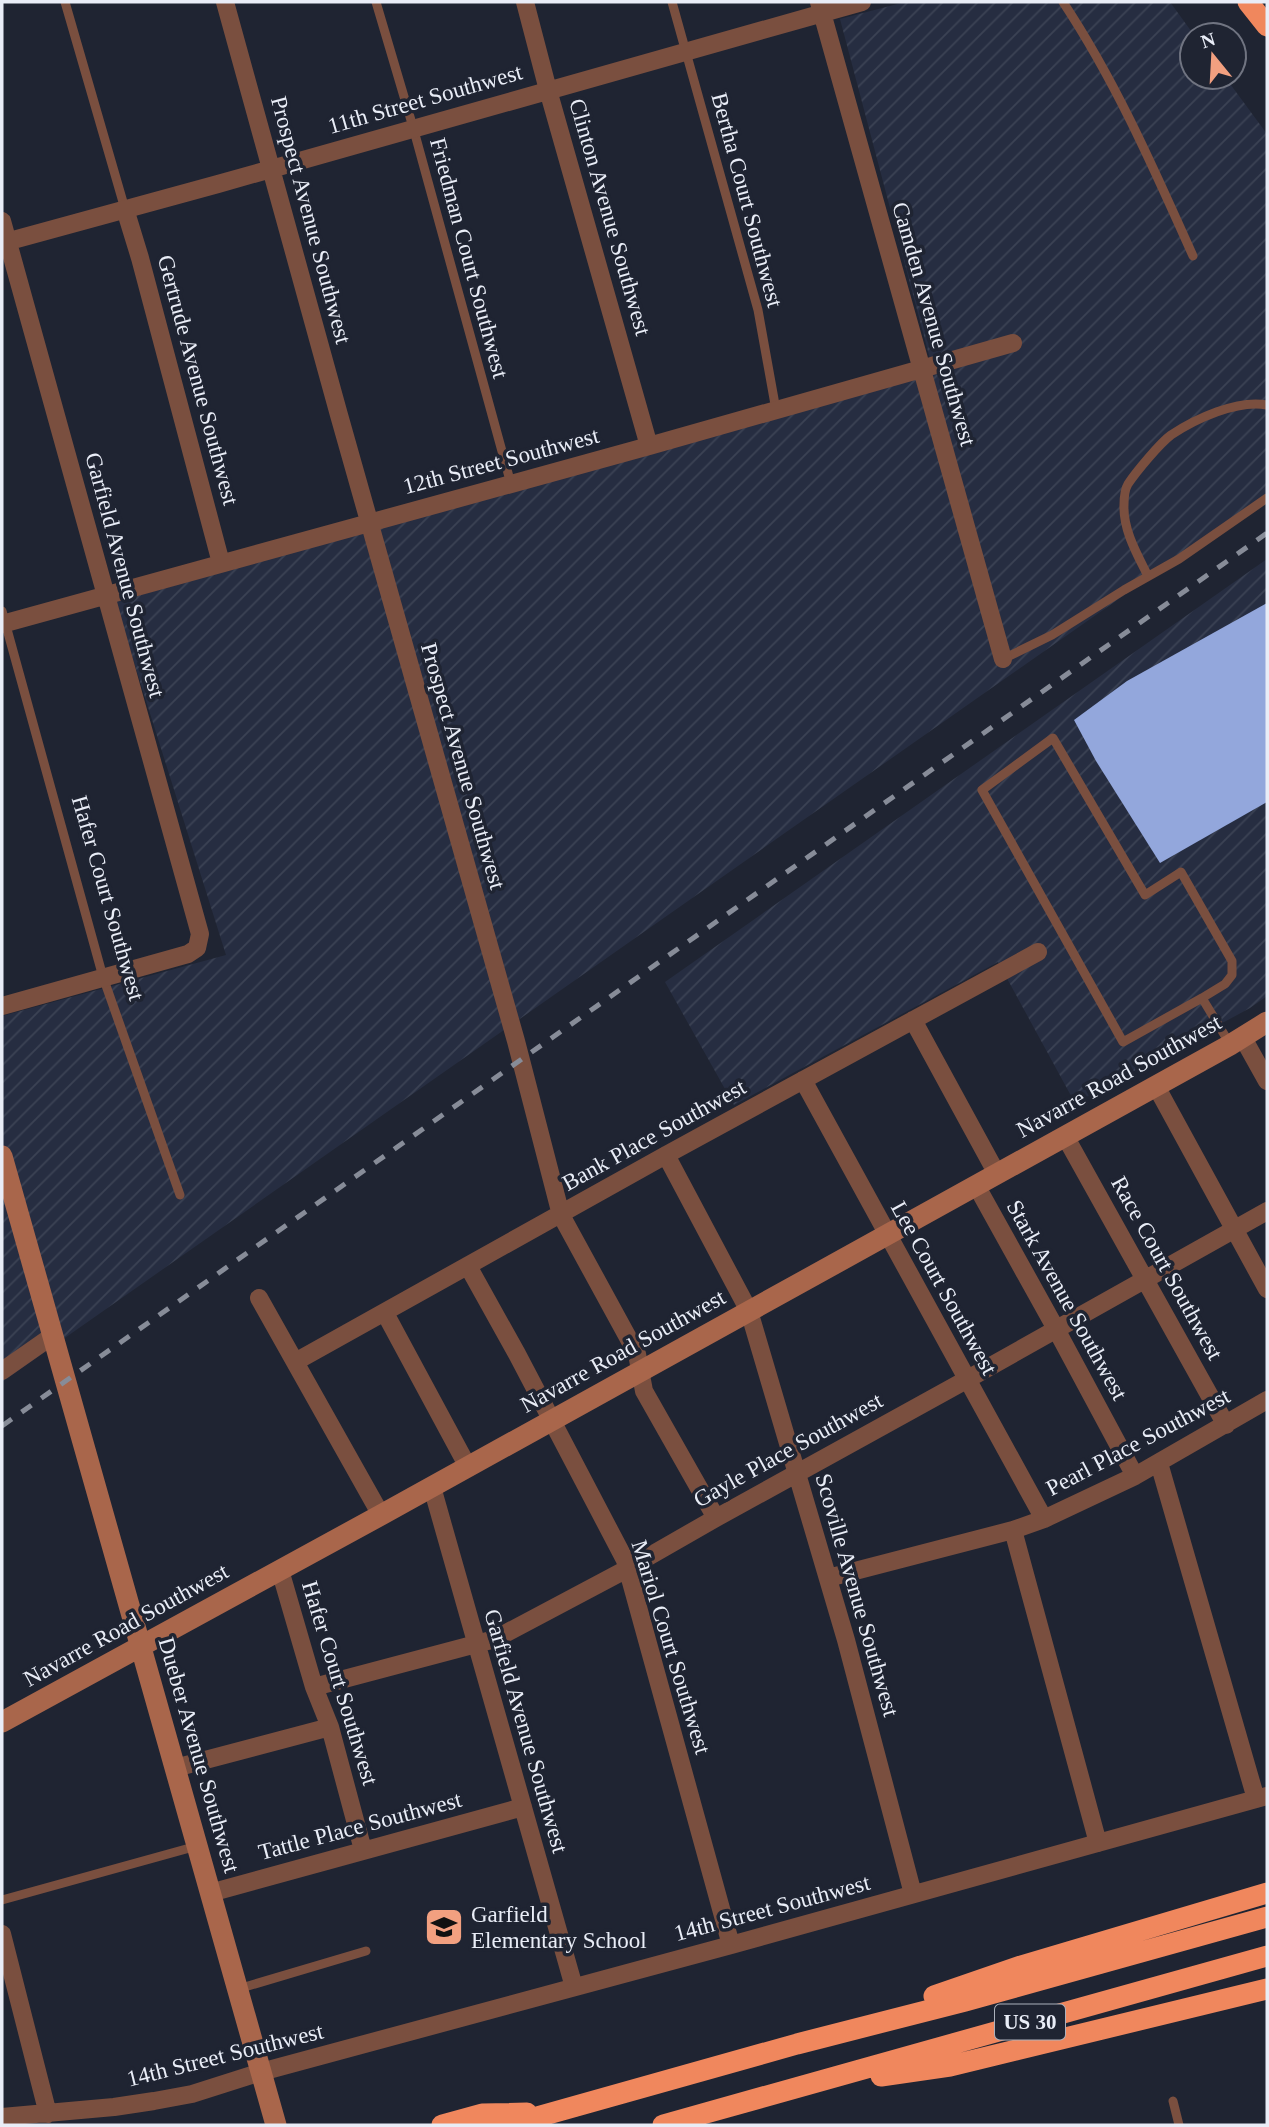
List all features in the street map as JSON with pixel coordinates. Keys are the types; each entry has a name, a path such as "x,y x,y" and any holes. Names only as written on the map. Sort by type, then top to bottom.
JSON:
{"highway":[{"path":"1248,2 1267,26"},
{"path":"1264,2 1267,6"},
{"path":"797,2044 1021,1966 1267,1893"},
{"name":"US 30","path":"509,2125 1267,1917"},
{"name":"US 30","path":"663,2125 1267,1956"},
{"path":"792,2090 950,2066 1267,1989"},
{"path":"442,2125 482,2115 554,2112"}],"street":[{"name":"Prospect Avenue Southwest","path":"225,2 516,1041 561,1215 637,1354 644,1391 716,1518"},
{"name":"Clinton Avenue Southwest","path":"526,2 548,90 649,446"},
{"name":"11th Street Southwest","path":"5,242 687,51 820,8 862,2"},
{"name":"Camden Avenue Southwest","path":"820,8 1003,659"},
{"name":"Gertrude Avenue Southwest","path":"125,209 221,563"},
{"name":"Garfield Avenue Southwest","path":"2,221 5,242 199,927 199,942 193,952 103,978"},
{"name":"12th Street Southwest","path":"3,620 105,596 1013,343"},
{"name":"Bank Place Southwest","path":"295,1362 1038,952"},
{"path":"2,1006 103,978"},
{"path":"913,1020 997,1174"},
{"name":"Navarre Road Southwest","path":"2,1722 1237,1042 1267,1022"},
{"path":"1237,1042 1267,1081"},
{"name":"Lee Court Southwest","path":"803,1080 1044,1519"},
{"path":"1156,1086 1267,1289"},
{"name":"Race Court Southwest","path":"1065,1136 1226,1425"},
{"name":"Scoville Avenue Southwest","path":"666,1155 749,1311 828,1578 913,1894"},
{"name":"Dueber Avenue Southwest","path":"2,1156 274,2117"},
{"name":"Stark Avenue Southwest","path":"976,1185 1135,1476"},
{"name":"Gayle Place Southwest","path":"314,1687 495,1639 627,1569 1267,1211"},
{"name":"Mariol Court Southwest","path":"468,1266 625,1560 731,1945"},
{"path":"259,1298 381,1515"},
{"path":"385,1313 468,1467"},
{"path":"2,1371 52,1336"},
{"name":"Pearl Place Southwest","path":"828,1578 1013,1530 1044,1519 1135,1476 1267,1401"},
{"path":"1158,1463 1262,1798"},
{"name":"Garfield Avenue Southwest","path":"432,1487 574,1987"},
{"path":"1013,1530 1098,1843"},
{"name":"Hafer Court Southwest","path":"281,1570 314,1687 330,1727 363,1850"},
{"path":"175,1768 330,1727"},
{"name":"14th Street Southwest","path":"2,2117 48,2114 192,2094 261,2072 1262,1798"},
{"name":"Tattle Place Southwest","path":"210,1893 523,1807"},
{"path":"2,1934 48,2114"}],"lane":[{"path":"65,2 125,209"},
{"name":"Friedman Court Southwest","path":"376,2 511,484"},
{"name":"Bertha Court Southwest","path":"672,2 758,310 776,410"},
{"path":"1063,2 1087,38 1129,114 1193,256"},
{"path":"1148,576 1126,527 1124,505 1127,486 1170,436 1234,407 1249,403 1267,405"},
{"path":"1003,659 1052,635 1179,559 1267,498"},
{"name":"Hafer Court Southwest","path":"3,620 103,978 180,1195"},
{"path":"1053,738 1145,895 1181,872 1226,950 1232,961 1232,975 1225,984 1202,998 1123,1042 982,790 1053,738"},
{"path":"1202,998 1237,1042"},
{"path":"2,1900 197,1846"},
{"path":"238,1989 366,1951"},
{"path":"1173,2101 1179,2125"}],"shaded area":[{"path":"905,2 1170,2 1184,21 1178,21 1178,91 1235,91 1267,134 1267,495 2,1382 2,1016 226,955 115,602 934,374 840,19"},
{"path":"1267,559 1267,996 1250,1008 1075,1103 998,962 734,1105 665,982"}],"building":[{"path":"1267,603 1267,802 1160,863 1096,761 1074,720 1127,681"}],"railway":[{"path":"2,1426 1267,533"}],"place":[{"name":"Garfield Elementary School","path":"444,1927"}]}
